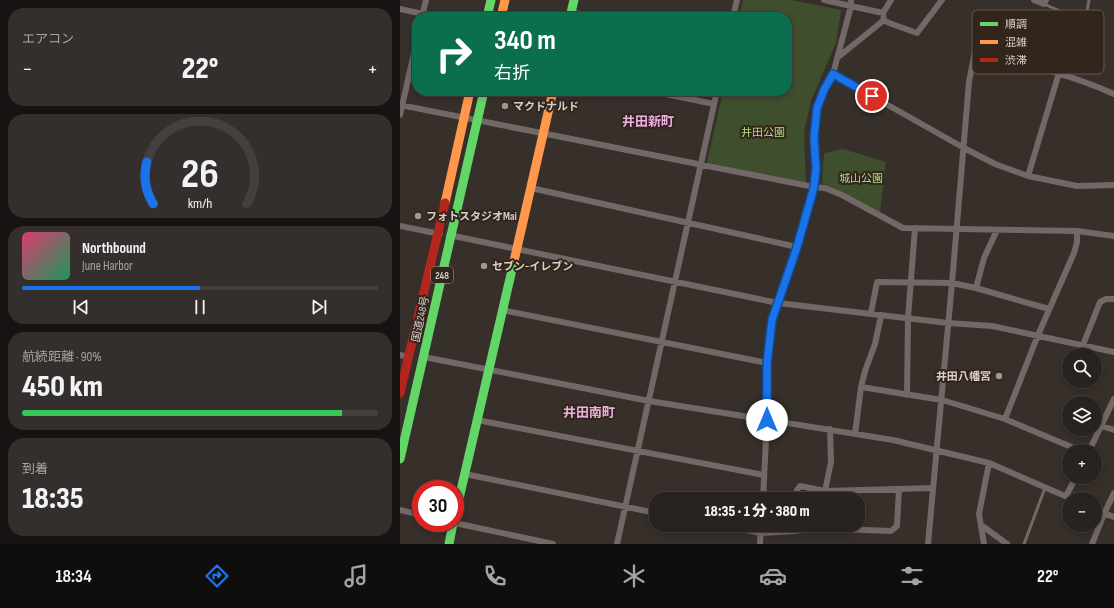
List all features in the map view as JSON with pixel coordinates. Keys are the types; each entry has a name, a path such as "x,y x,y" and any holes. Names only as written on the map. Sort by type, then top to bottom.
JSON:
{"main road":[{"path":"488,12 491,0"},
{"path":"502,12 505,0"},
{"path":"572,12 574,0"},
{"name":"国道248号","path":"400,394 404,356 438,233 469,96"},
{"name":"国道248号","path":"400,459 483,96"},
{"path":"464,480 552,96"},
{"path":"448,544 451,532"}],"street":[{"path":"423,12 426,0"},
{"path":"734,12 737,0"},
{"path":"824,0 851,3 883,13"},
{"path":"863,0 863,8"},
{"path":"884,20 883,13 891,0"},
{"path":"884,20 917,33 942,0"},
{"path":"1034,0 1045,2"},
{"path":"763,492 767,420 767,363 772,320 797,247 814,187 816,168 814,138 817,108 824,90 833,74 851,3"},
{"path":"400,9 412,12"},
{"path":"837,58 884,20"},
{"path":"400,115 412,61"},
{"path":"928,544 942,400 969,82 972,66"},
{"path":"833,74 995,164 1028,176 1077,186 1114,185"},
{"path":"1028,176 1059,74"},
{"path":"1062,74 1095,85 1114,94"},
{"path":"675,96 714,104"},
{"path":"617,544 716,96"},
{"path":"401,106 825,188 842,195 903,228 1077,231 1114,236"},
{"path":"530,188 797,247"},
{"path":"400,226 778,303 871,313 881,316 992,326 1114,352"},
{"path":"907,395 908,318 912,283 915,228"},
{"path":"976,288 984,258 997,230"},
{"path":"1004,419 1038,335 1074,253 1077,242 1077,231"},
{"path":"871,313 877,282 952,283 976,288 1049,309"},
{"path":"1083,346 1100,302 1106,299 1114,299"},
{"path":"502,310 767,363"},
{"path":"855,434 861,387 875,344 881,316"},
{"path":"424,357 649,401 894,440 989,463 1062,495"},
{"path":"861,387 942,400 1004,419 1063,444"},
{"path":"1114,399 1102,426 1114,430"},
{"path":"477,420 764,475"},
{"path":"825,491 831,462 830,430"},
{"path":"984,544 979,514 989,463"},
{"path":"465,474 649,512"},
{"path":"797,492 800,486 825,491 933,488"},
{"path":"865,530 891,531 897,526 898,489"},
{"path":"1092,544 1114,493"},
{"path":"400,510 412,513"},
{"path":"1104,514 1114,517"},
{"path":"464,525 553,544"},
{"path":"981,525 1007,544"},
{"path":"760,544 761,532"}],"lane":[{"path":"1087,10 1089,0"},
{"path":"1045,2 1061,10"},
{"path":"1024,544 1045,488"}],"green space":[{"name":"井田公園","path":"743,0 791,0 841,10 836,43 811,101 804,132 806,184 707,162 722,96 792,96 792,12 740,12"},
{"name":"城山公園","path":"843,149 886,162 880,212 822,183 824,153"}],"traffic: fast":[{"path":"488,12 491,0"},
{"path":"571,12 574,0"},
{"path":"400,459 483,96"},
{"path":"463,480 514,261"},
{"path":"449,544 451,532"}],"traffic: slow":[{"path":"502,12 505,0"},
{"path":"445,203 469,96"},
{"path":"514,261 552,96"}],"traffic: jam":[{"path":"400,393 445,203"}],"place":[{"name":"マクドナルド","path":"505,106"},
{"name":"フォトスタジオMai","path":"418,216"},
{"name":"セブン-イレブン","path":"484,266"},
{"name":"井田八幡宮","path":"999,376"}],"district":[{"name":"井田新町","path":"648,121"},
{"name":"井田南町","path":"589,412"}],"route":[{"path":"767,420 767,363 772,320 797,247 814,187 816,168 814,138 817,108 824,90 833,74 872,96"}]}
